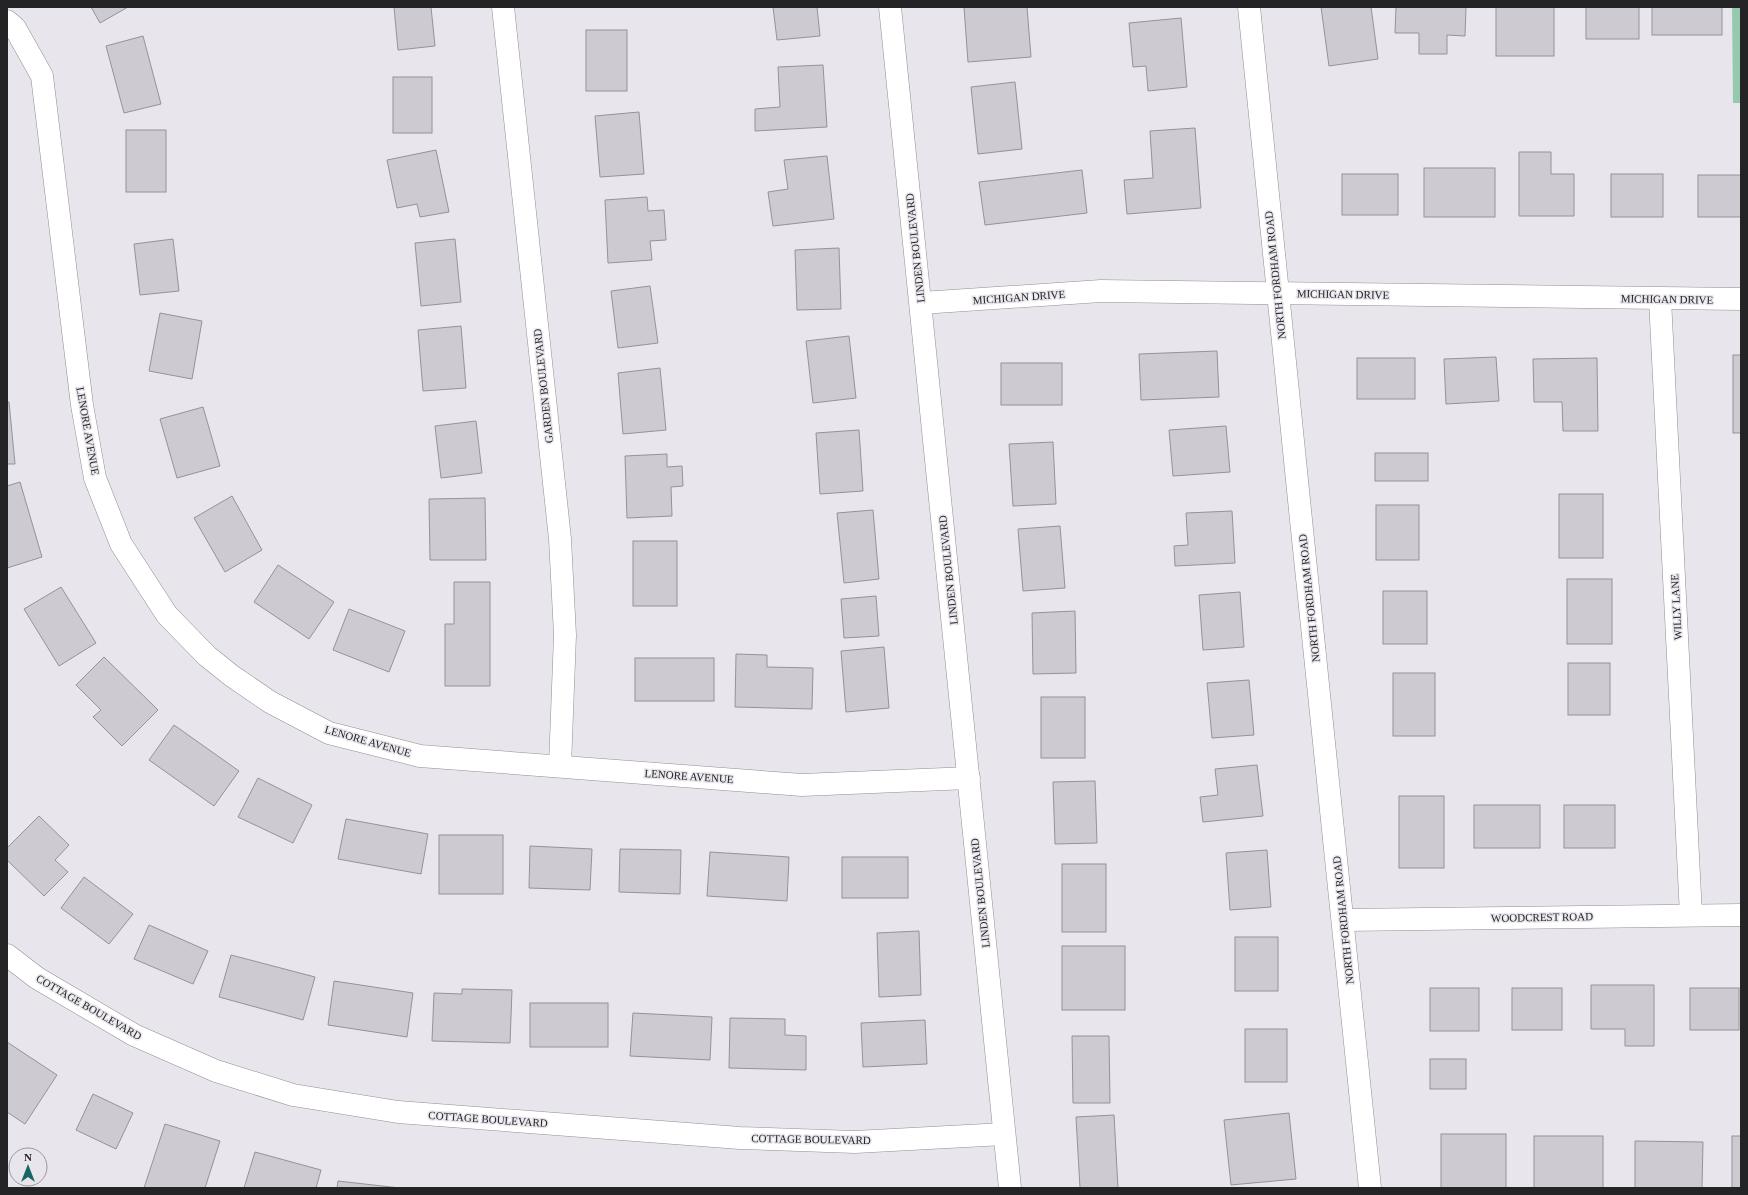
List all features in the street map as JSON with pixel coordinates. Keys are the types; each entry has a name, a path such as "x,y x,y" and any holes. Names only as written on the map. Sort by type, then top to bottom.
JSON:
{"street":[{"name":"GARDEN BOULEVARD","path":"503,7 560,539 565,635 560,766"},
{"name":"LINDEN BOULEVARD","path":"890,7 1010,1188"},
{"name":"NORTH FORDHAM ROAD","path":"1249,7 1277,293 1344,920 1370,1188"},
{"name":"LENORE AVENUE","path":"7,21 15,28 42,76 82,405 95,478 121,544 167,615 207,656 232,676 270,702 329,733 420,756 802,785 969,778"},
{"name":"MICHIGAN DRIVE","path":"921,303 1101,291 1741,299"},
{"name":"WILLY LANE","path":"1660,299 1691,915"},
{"name":"WOODCREST ROAD","path":"1344,920 1741,915"},
{"name":"COTTAGE BOULEVARD","path":"7,955 37,978 134,1035 216,1071 293,1095 398,1112 740,1138 855,1142 1004,1134"}],"green space":[{"path":"1732,7 1741,7 1741,103 1733,103"}],"building":[{"path":"91,7 128,7 100,23"},
{"path":"394,7 431,7 435,46 398,50"},
{"path":"773,7 817,7 820,36 777,40"},
{"path":"964,7 1027,7 1031,57 968,62"},
{"path":"1321,7 1371,7 1378,59 1329,66"},
{"path":"1396,7 1466,7 1465,36 1447,35 1447,54 1419,54 1419,33 1395,33"},
{"path":"1496,7 1554,7 1554,56 1496,56"},
{"path":"1586,7 1639,7 1639,39 1586,39"},
{"path":"1652,7 1722,7 1722,35 1652,35"},
{"path":"1181,18 1187,87 1148,91 1146,66 1133,67 1129,23"},
{"path":"586,30 627,30 627,91 586,91"},
{"path":"143,36 161,104 124,113 106,46"},
{"path":"823,65 827,127 755,131 755,109 780,107 778,67"},
{"path":"393,77 432,77 432,133 393,133"},
{"path":"1015,82 1022,149 978,154 971,87"},
{"path":"639,112 644,174 600,177 595,116"},
{"path":"1195,128 1201,208 1127,214 1124,180 1153,178 1150,131"},
{"path":"126,130 166,130 166,192 126,192"},
{"path":"436,150 449,212 420,217 417,204 397,208 387,160"},
{"path":"1519,152 1551,152 1551,174 1574,174 1574,216 1519,216"},
{"path":"827,156 834,219 773,226 768,192 788,189 784,160"},
{"path":"1424,168 1495,168 1495,217 1424,217"},
{"path":"1082,170 1087,213 985,225 979,182"},
{"path":"1342,174 1398,174 1398,215 1342,215"},
{"path":"1611,174 1663,174 1663,217 1611,217"},
{"path":"1698,175 1741,175 1741,217 1698,217"},
{"path":"647,197 648,211 664,210 666,240 650,241 652,260 608,263 605,200"},
{"path":"173,239 179,291 140,295 134,244"},
{"path":"455,239 461,302 421,306 415,243"},
{"path":"839,248 841,309 797,310 795,250"},
{"path":"650,286 658,343 618,348 611,291"},
{"path":"160,313 202,321 192,379 149,371"},
{"path":"461,326 466,388 423,391 418,330"},
{"path":"849,336 856,398 813,403 806,341"},
{"path":"1217,351 1219,397 1141,400 1139,354"},
{"path":"1733,355 1741,355 1741,433 1733,433"},
{"path":"1496,357 1499,401 1446,404 1444,359"},
{"path":"1357,358 1415,358 1415,399 1357,399"},
{"path":"1597,358 1598,431 1563,431 1562,402 1534,402 1533,359"},
{"path":"1001,363 1062,363 1062,405 1001,405"},
{"path":"660,368 666,430 623,434 618,373"},
{"path":"7,402 9,402 15,464 7,464"},
{"path":"203,407 220,466 177,478 160,419"},
{"path":"476,421 482,473 441,478 435,426"},
{"path":"1226,426 1230,472 1173,476 1169,430"},
{"path":"859,430 863,491 820,494 816,433"},
{"path":"1053,442 1056,504 1013,506 1009,444"},
{"path":"1375,453 1428,453 1428,481 1375,481"},
{"path":"667,454 667,467 682,466 683,486 671,487 672,516 627,518 625,456"},
{"path":"20,482 42,557 7,568 7,486"},
{"path":"1559,494 1603,494 1603,558 1559,558"},
{"path":"232,496 262,550 225,572 194,518"},
{"path":"485,498 486,560 430,560 429,499"},
{"path":"1376,505 1419,505 1419,560 1376,560"},
{"path":"873,510 879,579 844,583 837,513"},
{"path":"1232,511 1235,563 1175,566 1174,546 1188,545 1186,513"},
{"path":"1060,526 1065,588 1023,591 1018,529"},
{"path":"633,541 677,541 677,606 633,606"},
{"path":"278,565 334,602 309,639 254,602"},
{"path":"1567,579 1612,579 1612,644 1567,644"},
{"path":"454,582 490,582 490,686 445,686 445,624 454,624"},
{"path":"61,587 96,643 59,666 24,609"},
{"path":"1383,591 1427,591 1427,644 1383,644"},
{"path":"1240,592 1244,647 1203,650 1199,595"},
{"path":"876,596 879,636 844,638 841,599"},
{"path":"349,609 405,631 389,672 333,650"},
{"path":"1075,611 1076,673 1033,674 1032,613"},
{"path":"884,647 889,708 846,712 841,651"},
{"path":"736,654 767,655 767,667 813,668 812,709 735,707"},
{"path":"104,657 158,710 122,746 93,717 101,710 76,685"},
{"path":"635,658 714,658 714,701 635,701"},
{"path":"1568,663 1610,663 1610,715 1568,715"},
{"path":"1393,673 1435,673 1435,736 1393,736"},
{"path":"1249,680 1254,735 1212,738 1207,683"},
{"path":"1041,697 1085,697 1085,758 1041,758"},
{"path":"174,725 239,771 214,806 149,760"},
{"path":"1257,765 1263,816 1203,822 1200,797 1218,795 1215,769"},
{"path":"258,778 312,805 293,843 238,817"},
{"path":"1095,781 1097,843 1055,844 1053,782"},
{"path":"1399,796 1444,796 1444,868 1399,868"},
{"path":"1474,805 1540,805 1540,848 1474,848"},
{"path":"1564,805 1615,805 1615,848 1564,848"},
{"path":"39,816 69,845 55,860 68,872 44,896 7,860 7,848"},
{"path":"346,819 428,834 421,874 338,859"},
{"path":"439,835 503,835 503,894 439,894"},
{"path":"530,846 592,849 590,890 529,888"},
{"path":"620,849 681,850 680,894 619,892"},
{"path":"1267,850 1271,907 1230,910 1226,853"},
{"path":"710,852 789,857 787,901 707,896"},
{"path":"842,857 908,857 908,898 842,898"},
{"path":"1062,864 1106,864 1106,932 1062,932"},
{"path":"84,877 133,914 109,944 61,908"},
{"path":"149,925 208,951 193,984 134,959"},
{"path":"919,931 921,995 879,997 877,933"},
{"path":"1235,937 1278,937 1278,991 1235,991"},
{"path":"1062,946 1125,946 1125,1010 1062,1010"},
{"path":"231,955 315,977 303,1020 219,997"},
{"path":"334,981 413,993 407,1037 328,1025"},
{"path":"1591,985 1654,985 1654,1046 1625,1046 1625,1029 1591,1029"},
{"path":"1430,988 1479,988 1479,1031 1430,1031"},
{"path":"1512,988 1562,988 1562,1030 1512,1030"},
{"path":"1690,988 1739,988 1739,1030 1690,1030"},
{"path":"462,989 512,990 510,1043 432,1041 434,993 462,994"},
{"path":"530,1003 608,1003 608,1047 530,1047"},
{"path":"633,1013 712,1017 710,1060 630,1056"},
{"path":"730,1018 785,1019 785,1035 806,1036 806,1070 729,1068"},
{"path":"925,1020 927,1064 863,1067 861,1023"},
{"path":"1245,1029 1287,1029 1287,1082 1245,1082"},
{"path":"1072,1036 1109,1036 1110,1103 1073,1103"},
{"path":"7,1042 57,1075 25,1124 7,1112"},
{"path":"1430,1059 1466,1059 1466,1089 1430,1089"},
{"path":"93,1094 133,1113 116,1149 76,1130"},
{"path":"1289,1113 1296,1179 1231,1185 1224,1120"},
{"path":"1114,1115 1118,1188 1080,1188 1076,1117"},
{"path":"165,1124 220,1141 205,1188 144,1188"},
{"path":"1441,1134 1506,1134 1506,1188 1441,1188"},
{"path":"1534,1136 1603,1136 1603,1188 1534,1188"},
{"path":"1732,1136 1741,1136 1741,1188 1732,1188"},
{"path":"1635,1141 1703,1142 1702,1188 1635,1188"},
{"path":"255,1152 321,1170 316,1188 244,1188"},
{"path":"338,1181 400,1188 337,1188"}]}
